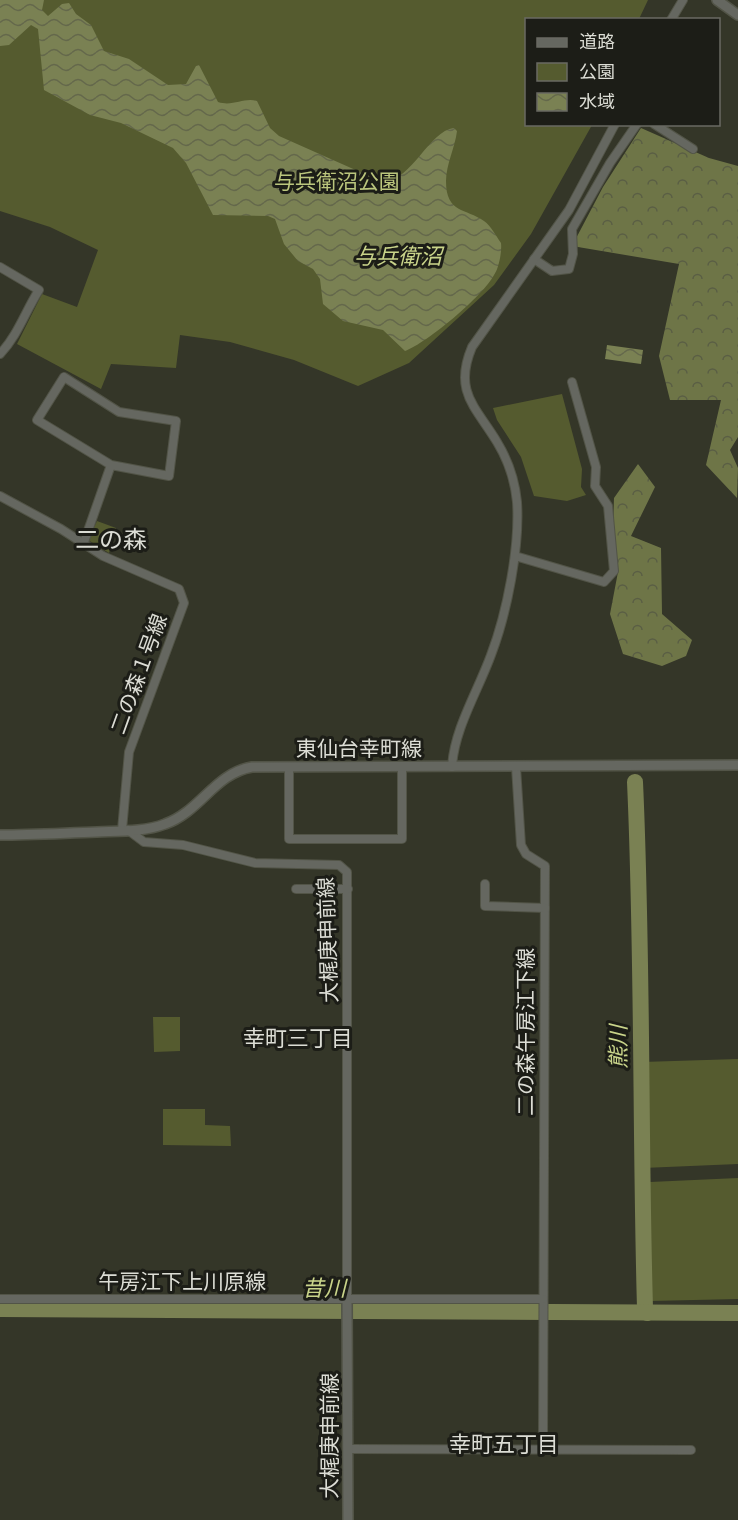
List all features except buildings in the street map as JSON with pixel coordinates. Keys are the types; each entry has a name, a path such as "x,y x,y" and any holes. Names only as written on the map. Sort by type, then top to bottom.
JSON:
{"street":[{"path":"672,18 683,0"},
{"path":"717,0 738,15"},
{"path":"452,767 455,745 493,653 515,556 518,521 511,468 497,442 470,404 464,387 465,369 472,347 569,210 614,126"},
{"path":"534,259 552,271 569,269 573,254 572,229 610,163 636,126"},
{"path":"657,126 693,149"},
{"path":"0,267 39,290 27,308 20,328 0,354"},
{"path":"64,377 119,412 176,421 169,476 111,465 37,420 64,377"},
{"path":"515,556 604,582 614,571 608,506 595,486 596,467 572,382"},
{"path":"83,545 111,465"},
{"name":"二の森１号線","path":"0,496 83,545 179,589 184,603 129,752 125,830"},
{"name":"東仙台幸町線","path":"0,835 125,830 165,824 183,815 238,769 738,765"},
{"path":"289,767 289,839 402,839 402,767"},
{"name":"二の森午房江下線","path":"516,767 521,845 526,854 544,867 543,1450"},
{"name":"大梶庚申前線","path":"125,830 144,842 183,845 255,864 339,865 347,872 348,1520"},
{"path":"485,884 485,906 544,908"},
{"path":"296,890 348,890"},
{"name":"午房江下上川原線","path":"0,1299 347,1307 543,1303"},
{"path":"348,1449 691,1450"}],"green space":[{"name":"与兵衛沼公園","path":"0,0 648,0 639,18 525,18 525,126 591,126 531,234 494,285 409,363 358,386 294,360 230,342 180,335 176,368 111,364 101,389 17,344 42,294 77,307 98,250 50,227 0,211"},
{"path":"641,128 709,158 738,166 738,437 730,450 738,468 737,498 706,465 721,400 670,400 659,356 679,264 572,246 603,187"},
{"path":"562,394 582,469 581,487 586,495 567,501 534,496 521,457 497,420 493,408"},
{"path":"638,464 655,487 631,536 661,548 662,614 692,640 686,656 662,666 623,654 610,614 618,572 613,528 614,498"},
{"path":"97,521 116,528 109,553 88,540"},
{"path":"153,1017 180,1017 180,1051 154,1052"},
{"path":"738,1059 738,1164 643,1168 642,1062"},
{"path":"163,1109 205,1109 205,1125 230,1126 231,1146 163,1145"},
{"path":"738,1178 738,1299 650,1301 650,1182"}],"water":[{"name":"与兵衛沼","path":"0,0 44,0 42,10 48,16 62,4 69,3 76,14 91,25 104,51 129,59 168,85 186,84 196,66 199,65 218,102 257,101 270,128 279,136 378,180 389,180 400,176 444,131 454,128 457,131 446,175 449,199 453,205 484,221 501,243 496,272 479,295 454,318 427,339 405,351 383,330 343,321 323,304 320,279 313,269 298,261 284,244 275,219 268,216 213,215 186,163 173,148 121,123 90,115 44,90 38,29 31,25 9,45 0,46"},
{"path":"607,345 643,350 641,364 605,359"}],"waterway":[{"name":"熊川","path":"635,782 643,1242 647,1313"},
{"name":"昔川","path":"0,1309 738,1313"}],"district":[{"name":"二の森","path":"111,540"},
{"name":"幸町三丁目","path":"298,1038"},
{"name":"幸町五丁目","path":"504,1444"}]}
